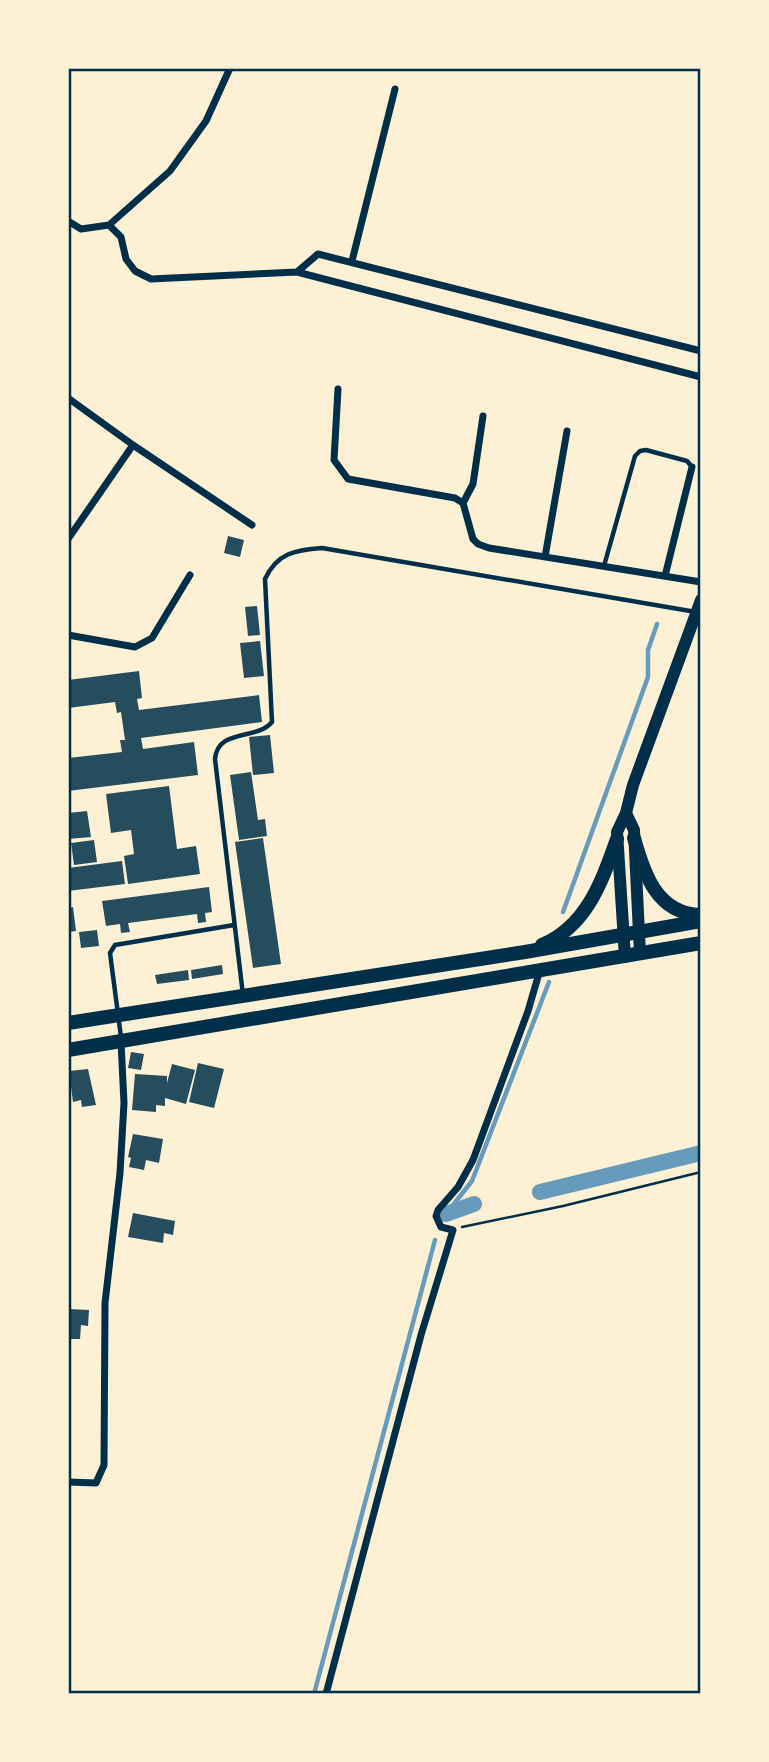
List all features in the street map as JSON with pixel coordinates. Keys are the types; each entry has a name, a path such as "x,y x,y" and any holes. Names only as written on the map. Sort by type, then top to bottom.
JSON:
{"highway":[{"path":"635,838 654,890 674,909 701,915"},
{"path":"525,952 547,943 579,918 601,883 617,839"},
{"path":"68,1023 525,952 701,921"},
{"path":"68,1049 701,943"}],"main road":[{"path":"632,955 623,935 617,832 699,606"},
{"path":"626,813 635,838 638,932 632,955"}],"street":[{"path":"68,221 81,229 109,225 170,171 206,121 230,68"},
{"path":"352,261 395,89"},
{"path":"109,225 121,237 126,259 135,271 151,279 297,272 701,377"},
{"path":"297,272 318,254 701,351"},
{"path":"338,389 334,460 348,479 455,498 463,502"},
{"path":"68,398 252,525"},
{"path":"483,416 473,484 463,502 473,539 478,544 701,582"},
{"path":"545,557 567,431"},
{"path":"68,539 132,444"},
{"path":"665,576 692,467"},
{"path":"68,635 135,647 144,644 152,638 190,575"},
{"path":"326,1694 421,1335 453,1230 441,1227 436,1216 458,1187 473,1160 540,970"},
{"path":"68,1482 96,1483 104,1465 105,1303 120,1172 124,1103 121,1041"}],"lane":[{"path":"604,566 635,456 646,450 687,461 692,467"},
{"path":"243,996 220,814 215,749 225,740 266,729 272,722 265,579 272,565 285,555 303,549 322,548 699,606"},
{"path":"121,1041 110,953 115,944 234,925"}],"path":[{"path":"453,1230 701,1172"}],"building":[{"path":"228,536 244,540 240,557 224,553"},
{"path":"257,606 260,635 248,636 245,607"},
{"path":"260,641 264,676 244,678 240,643"},
{"path":"139,671 142,698 137,699 139,710 259,695 262,722 141,738 143,749 194,742 198,775 68,791 68,758 122,752 120,740 125,740 121,712 117,713 115,702 68,708 68,680"},
{"path":"270,735 274,773 253,775 249,737"},
{"path":"251,772 258,820 265,819 267,836 239,840 230,775"},
{"path":"169,786 177,849 196,846 200,874 128,884 124,856 134,854 131,830 111,833 106,794"},
{"path":"87,811 91,837 68,839 68,813"},
{"path":"263,838 281,964 253,968 235,842"},
{"path":"94,840 97,862 74,865 71,843"},
{"path":"122,861 125,884 68,891 68,868"},
{"path":"209,887 212,912 205,913 206,922 198,923 197,914 128,923 130,932 121,933 120,924 106,926 102,901"},
{"path":"73,907 76,931 68,932 68,908"},
{"path":"97,930 99,946 81,948 79,932"},
{"path":"222,965 223,974 192,979 191,970"},
{"path":"188,970 189,980 157,984 155,975"},
{"path":"131,1052 144,1054 141,1070 128,1068"},
{"path":"198,1063 224,1069 214,1108 189,1102"},
{"path":"172,1064 195,1070 186,1104 165,1098 165,1106 156,1105 156,1112 132,1110 135,1074 167,1076 167,1083"},
{"path":"88,1069 96,1105 82,1107 81,1100 73,1102 69,1071"},
{"path":"133,1134 163,1139 159,1163 146,1160 144,1170 129,1167 131,1158 128,1157"},
{"path":"133,1213 175,1221 173,1235 164,1233 163,1243 128,1237"},
{"path":"68,1309 89,1310 88,1326 81,1325 80,1339 68,1339"}],"waterway":[{"path":"563,912 648,677 648,650 657,624"},
{"path":"446,1214 472,1181 549,982"},
{"path":"540,1192 701,1153"},
{"path":"446,1214 474,1204"},
{"path":"314,1694 435,1240"}]}
